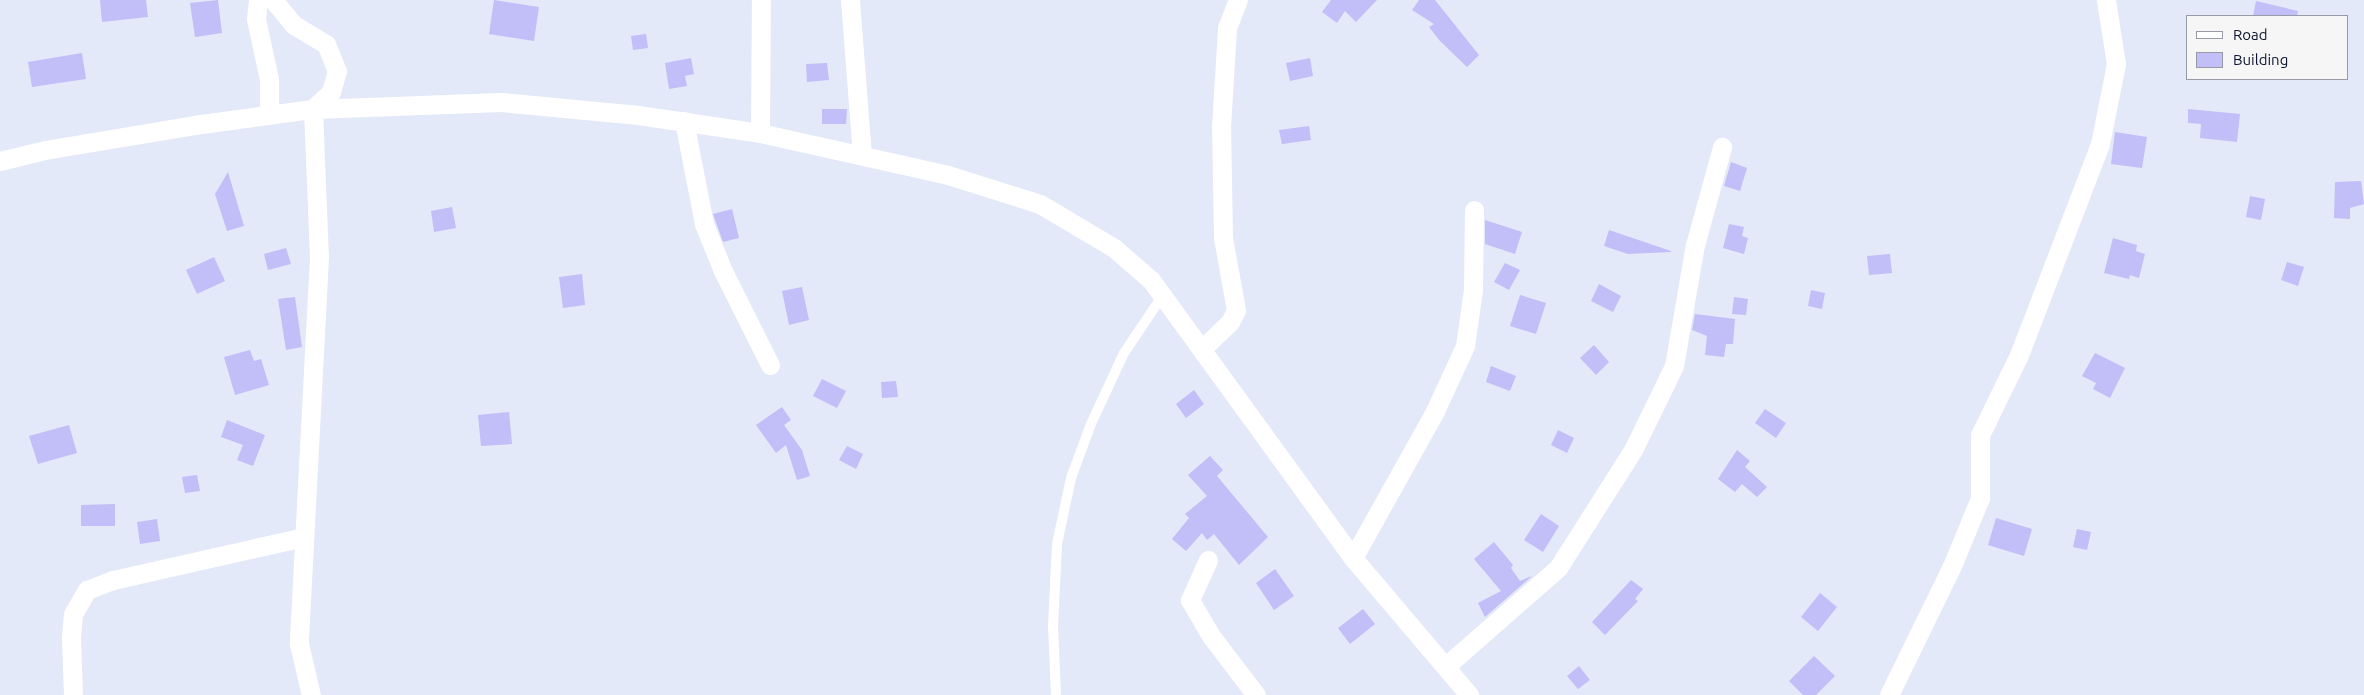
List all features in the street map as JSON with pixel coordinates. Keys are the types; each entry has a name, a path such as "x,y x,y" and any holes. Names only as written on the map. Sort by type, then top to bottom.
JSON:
{"street":[{"path":"258,0 256,19 269,79 270,115"},
{"path":"273,0 294,25 326,44 337,71 331,92 313,109 319,258 313,414 304,537 299,644 311,695"},
{"path":"760,134 761,0"},
{"path":"850,0 862,156"},
{"path":"1202,349 1230,322 1236,310 1223,238 1221,128 1227,28 1238,0"},
{"path":"1889,695 1952,566 1980,498 1980,435 2019,355 2100,144 2116,64 2106,0"},
{"path":"0,161 55,148 313,109 502,102 684,121 760,134 948,175 1040,204 1114,248 1138,266 1163,295 1353,558 1446,666 1468,695"},
{"path":"684,121 704,224 723,271 770,365"},
{"path":"1446,666 1558,568 1645,428 1674,366 1695,245 1722,147"},
{"path":"1353,558 1435,411 1465,346 1473,290 1474,210"},
{"path":"74,695 71,637 74,614 87,590 113,580 304,537"},
{"path":"1208,560 1190,600 1211,636 1256,695"}],"lane":[{"path":"1056,695 1053,626 1057,544 1071,478 1091,424 1124,353 1163,295"}],"building":[{"path":"100,0 146,0 148,17 102,22"},
{"path":"218,0 222,33 195,37 190,3"},
{"path":"494,0 539,7 534,41 489,34"},
{"path":"1331,0 1377,0 1356,22 1345,11 1337,23 1322,12"},
{"path":"1419,0 1435,0 1479,55 1467,67 1440,41 1429,27 1434,24 1412,10"},
{"path":"2256,1 2298,11 2297,15 2253,15"},
{"path":"646,34 648,48 633,50 631,36"},
{"path":"82,53 86,79 32,87 28,62"},
{"path":"691,58 694,74 685,76 687,86 669,89 665,63"},
{"path":"1310,58 1313,76 1290,81 1286,63"},
{"path":"827,63 829,80 807,82 806,64"},
{"path":"822,109 847,109 846,124 822,124"},
{"path":"2188,109 2240,114 2237,142 2200,138 2201,124 2188,123"},
{"path":"1309,126 1311,140 1282,144 1279,130"},
{"path":"2115,132 2147,137 2142,168 2111,164"},
{"path":"1731,162 1747,168 1740,191 1724,186"},
{"path":"228,172 244,226 227,231 215,194"},
{"path":"2361,181 2364,204 2350,208 2350,219 2334,218 2335,182"},
{"path":"2250,196 2265,199 2261,220 2246,217"},
{"path":"452,207 456,228 434,232 431,211"},
{"path":"732,209 739,238 723,242 713,214"},
{"path":"1485,220 1522,232 1515,254 1485,244"},
{"path":"1729,224 1744,227 1742,236 1748,238 1744,254 1723,248"},
{"path":"1609,230 1671,252 1628,254 1604,246"},
{"path":"2113,238 2137,245 2136,251 2145,254 2139,278 2130,275 2129,279 2104,273"},
{"path":"286,248 291,264 268,270 264,254"},
{"path":"1890,254 1892,273 1869,275 1867,256"},
{"path":"214,257 225,281 197,294 186,270"},
{"path":"2287,262 2304,267 2298,286 2281,280"},
{"path":"1505,263 1520,270 1509,290 1494,282"},
{"path":"582,274 585,305 563,308 559,277"},
{"path":"1599,284 1621,296 1613,312 1591,301"},
{"path":"802,287 809,320 789,325 782,291"},
{"path":"1811,290 1825,293 1822,309 1808,306"},
{"path":"1520,295 1546,303 1536,334 1510,326"},
{"path":"295,297 302,347 286,350 278,299"},
{"path":"1734,297 1748,299 1746,315 1732,314"},
{"path":"1695,314 1735,319 1733,344 1726,344 1724,357 1705,355 1707,336 1692,330"},
{"path":"1594,345 1609,362 1596,375 1580,358"},
{"path":"250,350 254,361 261,359 269,385 235,395 224,357"},
{"path":"2095,353 2125,368 2110,398 2093,389 2096,383 2082,376"},
{"path":"1491,366 1516,376 1510,391 1486,382"},
{"path":"822,379 846,391 837,408 813,396"},
{"path":"896,381 898,397 882,398 881,382"},
{"path":"1194,390 1204,404 1186,418 1176,404"},
{"path":"782,407 791,420 784,425 802,450 810,476 797,480 786,445 776,453 756,425"},
{"path":"1765,409 1786,423 1776,438 1755,423"},
{"path":"509,412 512,444 481,446 478,415"},
{"path":"227,420 265,435 253,466 237,460 243,445 221,437"},
{"path":"69,425 77,453 38,464 29,436"},
{"path":"1558,430 1574,438 1567,453 1551,445"},
{"path":"847,446 863,454 856,469 839,460"},
{"path":"1737,450 1750,461 1745,467 1767,487 1757,497 1742,484 1735,492 1718,479"},
{"path":"1210,456 1223,470 1217,476 1268,537 1239,565 1214,534 1207,540 1202,533 1186,551 1172,539 1189,518 1185,514 1207,496 1188,475"},
{"path":"197,475 200,491 185,493 182,477"},
{"path":"115,504 115,526 81,526 81,505"},
{"path":"1541,514 1559,526 1543,552 1524,540"},
{"path":"1996,518 2032,529 2024,556 1988,545"},
{"path":"157,519 160,541 140,544 137,522"},
{"path":"2077,529 2091,532 2087,550 2073,547"},
{"path":"1494,542 1513,565 1511,568 1520,581 1532,576 1485,617 1478,603 1501,591 1474,559"},
{"path":"1275,569 1294,596 1274,610 1256,583"},
{"path":"1631,580 1643,589 1635,599 1638,601 1605,635 1592,622"},
{"path":"1820,593 1837,607 1818,631 1801,617"},
{"path":"1363,609 1375,624 1350,644 1338,628"},
{"path":"1814,656 1835,676 1816,695 1803,695 1789,681"},
{"path":"1579,666 1590,680 1578,689 1567,676"}]}
